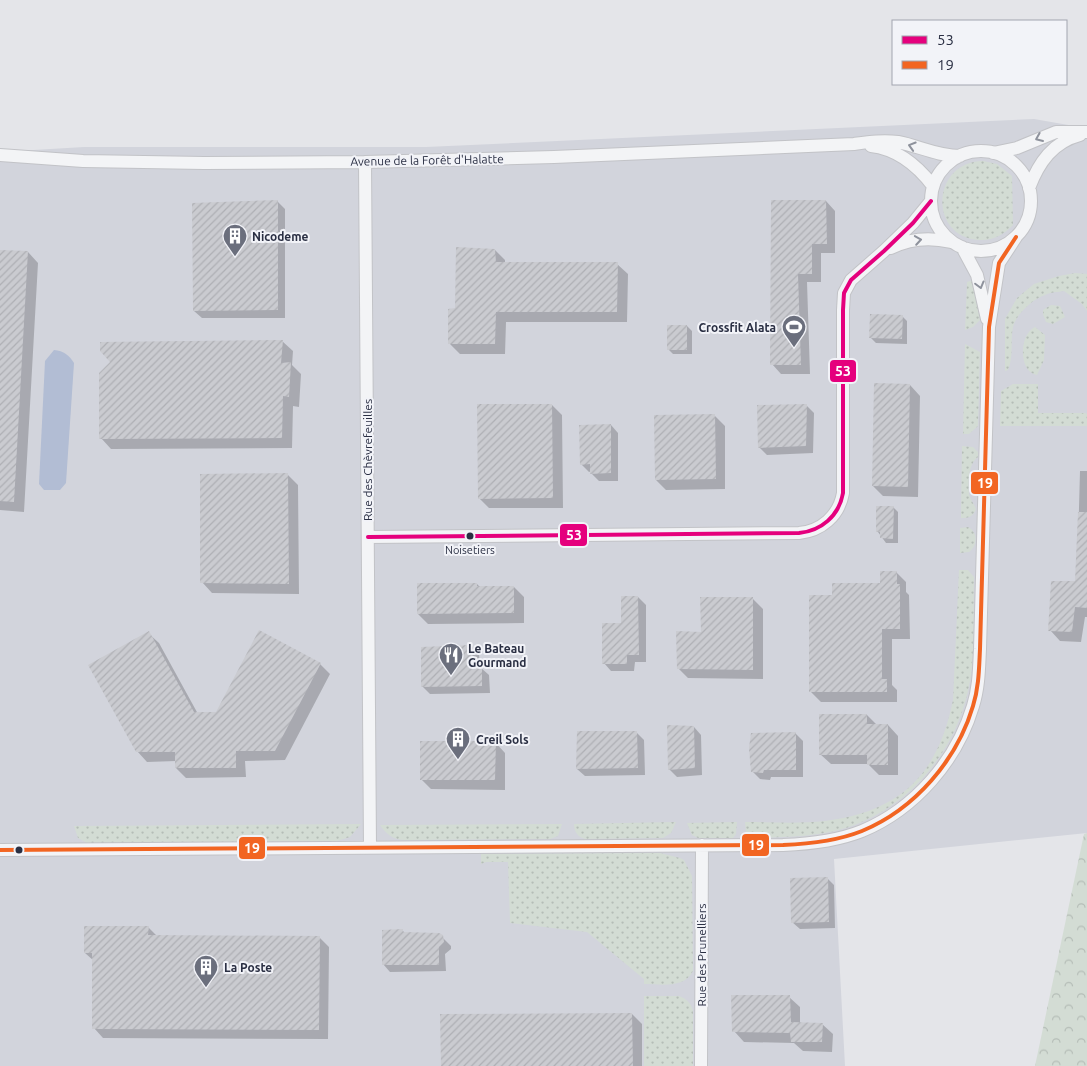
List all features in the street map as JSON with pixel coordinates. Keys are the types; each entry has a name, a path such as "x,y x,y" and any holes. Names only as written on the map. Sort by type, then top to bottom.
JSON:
{"street":[{"path":"989,327 977,275 958,245 941,231 932,212 931,200 934,186 942,170 960,156 976,151 993,152 1017,148 1056,132 1087,133"},
{"path":"1029,188 1036,170 1049,153 1066,140 1087,133"},
{"name":"Avenue de la Forêt d'Halatte","path":"0,155 83,160 194,163 365,162 554,157 892,141 908,144 937,154 960,156"},
{"name":"Avenue de la Forêt d'Halatte","path":"854,144 877,147 900,155 916,166 934,186"},
{"path":"0,850 804,844 835,839 861,831 885,819 910,802 934,777 954,750 969,717 978,684 989,327 999,263 1023,228 1028,217 1031,199 1029,188 1018,167 993,152"},
{"name":"Rue des Chèvrefeuilles","path":"365,162 370,848"},
{"path":"368,537 799,533 807,532 828,522 838,509 843,494 844,293 851,280 919,217 931,200"},
{"path":"884,251 920,239 936,238 979,251 990,250 1001,247 1016,237"},
{"name":"Rue des Prunelliers","path":"701,1066 702,845"}],"shaded area":[{"path":"1034,119 1074,126 1087,125 1087,833 834,859 845,1066 0,1066 0,152 84,147 426,147"}],"green space":[{"path":"983,161 997,164 1012,176 1013,225 998,237 979,240 962,236 951,227 944,214 942,200 945,186 953,173 966,165"},
{"path":"1075,273 1087,274 1087,311 1082,304 1064,291 1047,294 1030,303 1021,312 1013,327 1011,359 1008,370 1005,371 1005,319 1017,298 1034,284"},
{"path":"973,280 980,320 973,327 965,330 967,282"},
{"path":"1051,305 1060,306 1065,317 1053,324 1046,322 1043,314 1043,310"},
{"path":"1035,327 1045,335 1044,360 1037,375 1026,367 1023,352 1026,337"},
{"path":"965,344 980,352 978,426 969,434 963,434"},
{"path":"1013,384 1038,384 1038,413 1085,413 1087,414 1087,426 1000,426 1001,391"},
{"path":"962,446 973,447 978,452 978,457 970,469 969,479 969,494 976,509 974,514 966,518 961,518"},
{"path":"968,527 975,535 974,546 969,552 960,553 960,528"},
{"path":"959,570 968,570 974,577 971,678 961,714 952,736 940,757 925,776 889,807 868,819 846,828 801,836 756,838 748,836 745,822 795,823 825,821 852,816 875,808 895,798 912,784 926,768 938,749 953,700"},
{"path":"676,822 671,833 663,838 585,839 577,834 574,824"},
{"path":"737,822 736,834 733,838 698,838 692,835 687,823"},
{"path":"361,824 350,837 337,841 87,843 78,838 74,826"},
{"path":"562,824 558,836 550,839 405,840 391,836 380,825"},
{"path":"1087,833 1087,1066 1035,1066 1084,834"},
{"path":"660,853 684,860 692,876 693,971 684,981 665,985 644,984 644,979 587,932 510,923 508,862 486,862 481,864 481,854"},
{"path":"644,996 679,996 690,1004 693,1011 693,1066 644,1066"}],"water":[{"path":"54,350 66,354 74,363 66,483 60,490 44,490 39,484 45,361"}],"building":[{"name":"Nicodeme","path":"278,200 278,310 193,311 192,203"},
{"path":"771,200 826,200 827,244 812,244 812,274 798,274 801,365 770,365"},
{"path":"456,247 495,249 496,262 618,262 617,312 496,312 495,344 448,344 448,309 455,308"},
{"path":"0,250 28,251 14,502 0,501"},
{"path":"870,314 903,315 902,339 869,338"},
{"path":"667,325 687,325 687,350 667,350"},
{"path":"283,340 281,363 291,362 289,397 283,396 282,438 99,439 99,373 110,362 100,351 100,342"},
{"path":"874,383 910,384 908,487 872,486"},
{"path":"477,404 552,404 553,498 478,499"},
{"path":"807,404 806,446 758,448 757,405"},
{"path":"715,414 716,479 655,480 654,415"},
{"path":"611,424 611,473 590,474 590,464 580,465 579,425"},
{"path":"288,473 289,584 200,583 200,474"},
{"path":"876,506 894,506 893,539 880,538 880,532 876,532"},
{"path":"1078,512 1087,512 1087,608 1075,607 1072,632 1048,631 1051,581 1075,581"},
{"path":"880,571 897,571 897,584 900,584 900,629 882,629 882,679 887,679 887,692 809,692 809,595 832,595 832,583 880,583"},
{"path":"417,583 477,583 477,586 514,586 514,613 417,614"},
{"path":"621,596 638,596 639,655 627,655 627,664 602,664 602,623 621,623"},
{"path":"700,597 753,597 753,670 677,669 676,631 701,632"},
{"path":"259,630 321,663 275,751 236,751 236,768 175,768 175,752 136,752 88,665 149,631 194,712 216,712"},
{"name":"Le Bateau Gourmand","path":"472,645 473,665 482,666 482,686 421,687 421,647"},
{"path":"819,714 867,714 867,724 888,724 888,765 867,765 867,755 819,755"},
{"path":"667,725 694,726 695,768 668,770"},
{"path":"577,731 637,731 638,768 576,769"},
{"path":"796,732 796,770 764,770 763,773 751,772 749,748 751,733"},
{"name":"Creil Sols","path":"420,741 496,741 495,780 420,780"},
{"path":"828,877 829,922 791,923 790,878"},
{"name":"La Poste","path":"84,926 149,926 148,935 320,936 319,1030 92,1029 92,953 84,953"},
{"path":"403,929 403,932 439,933 443,935 444,942 439,947 439,965 382,965 382,930"},
{"path":"731,995 790,995 791,1022 823,1023 822,1042 791,1042 790,1033 732,1032"},
{"path":"632,1013 633,1066 441,1066 440,1014"}],"transit line":[{"name":"53","path":"368,537 799,533 822,526 838,509 843,493 844,293 851,280 913,223 931,201"},
{"name":"19","path":"0,850 783,845 833,840 862,831 881,822 916,796 945,763 966,726 975,699 980,649 989,327 999,263 1016,237"}],"place":[{"name":"Nicodeme","path":"235,257"},
{"name":"Crossfit Alata","path":"794,348"},
{"name":"Noisetiers","path":"470,536"},
{"name":"Le Bateau Gourmand","path":"451,676"},
{"name":"Creil Sols","path":"458,760"},
{"name":"La Poste","path":"206,988"}]}
